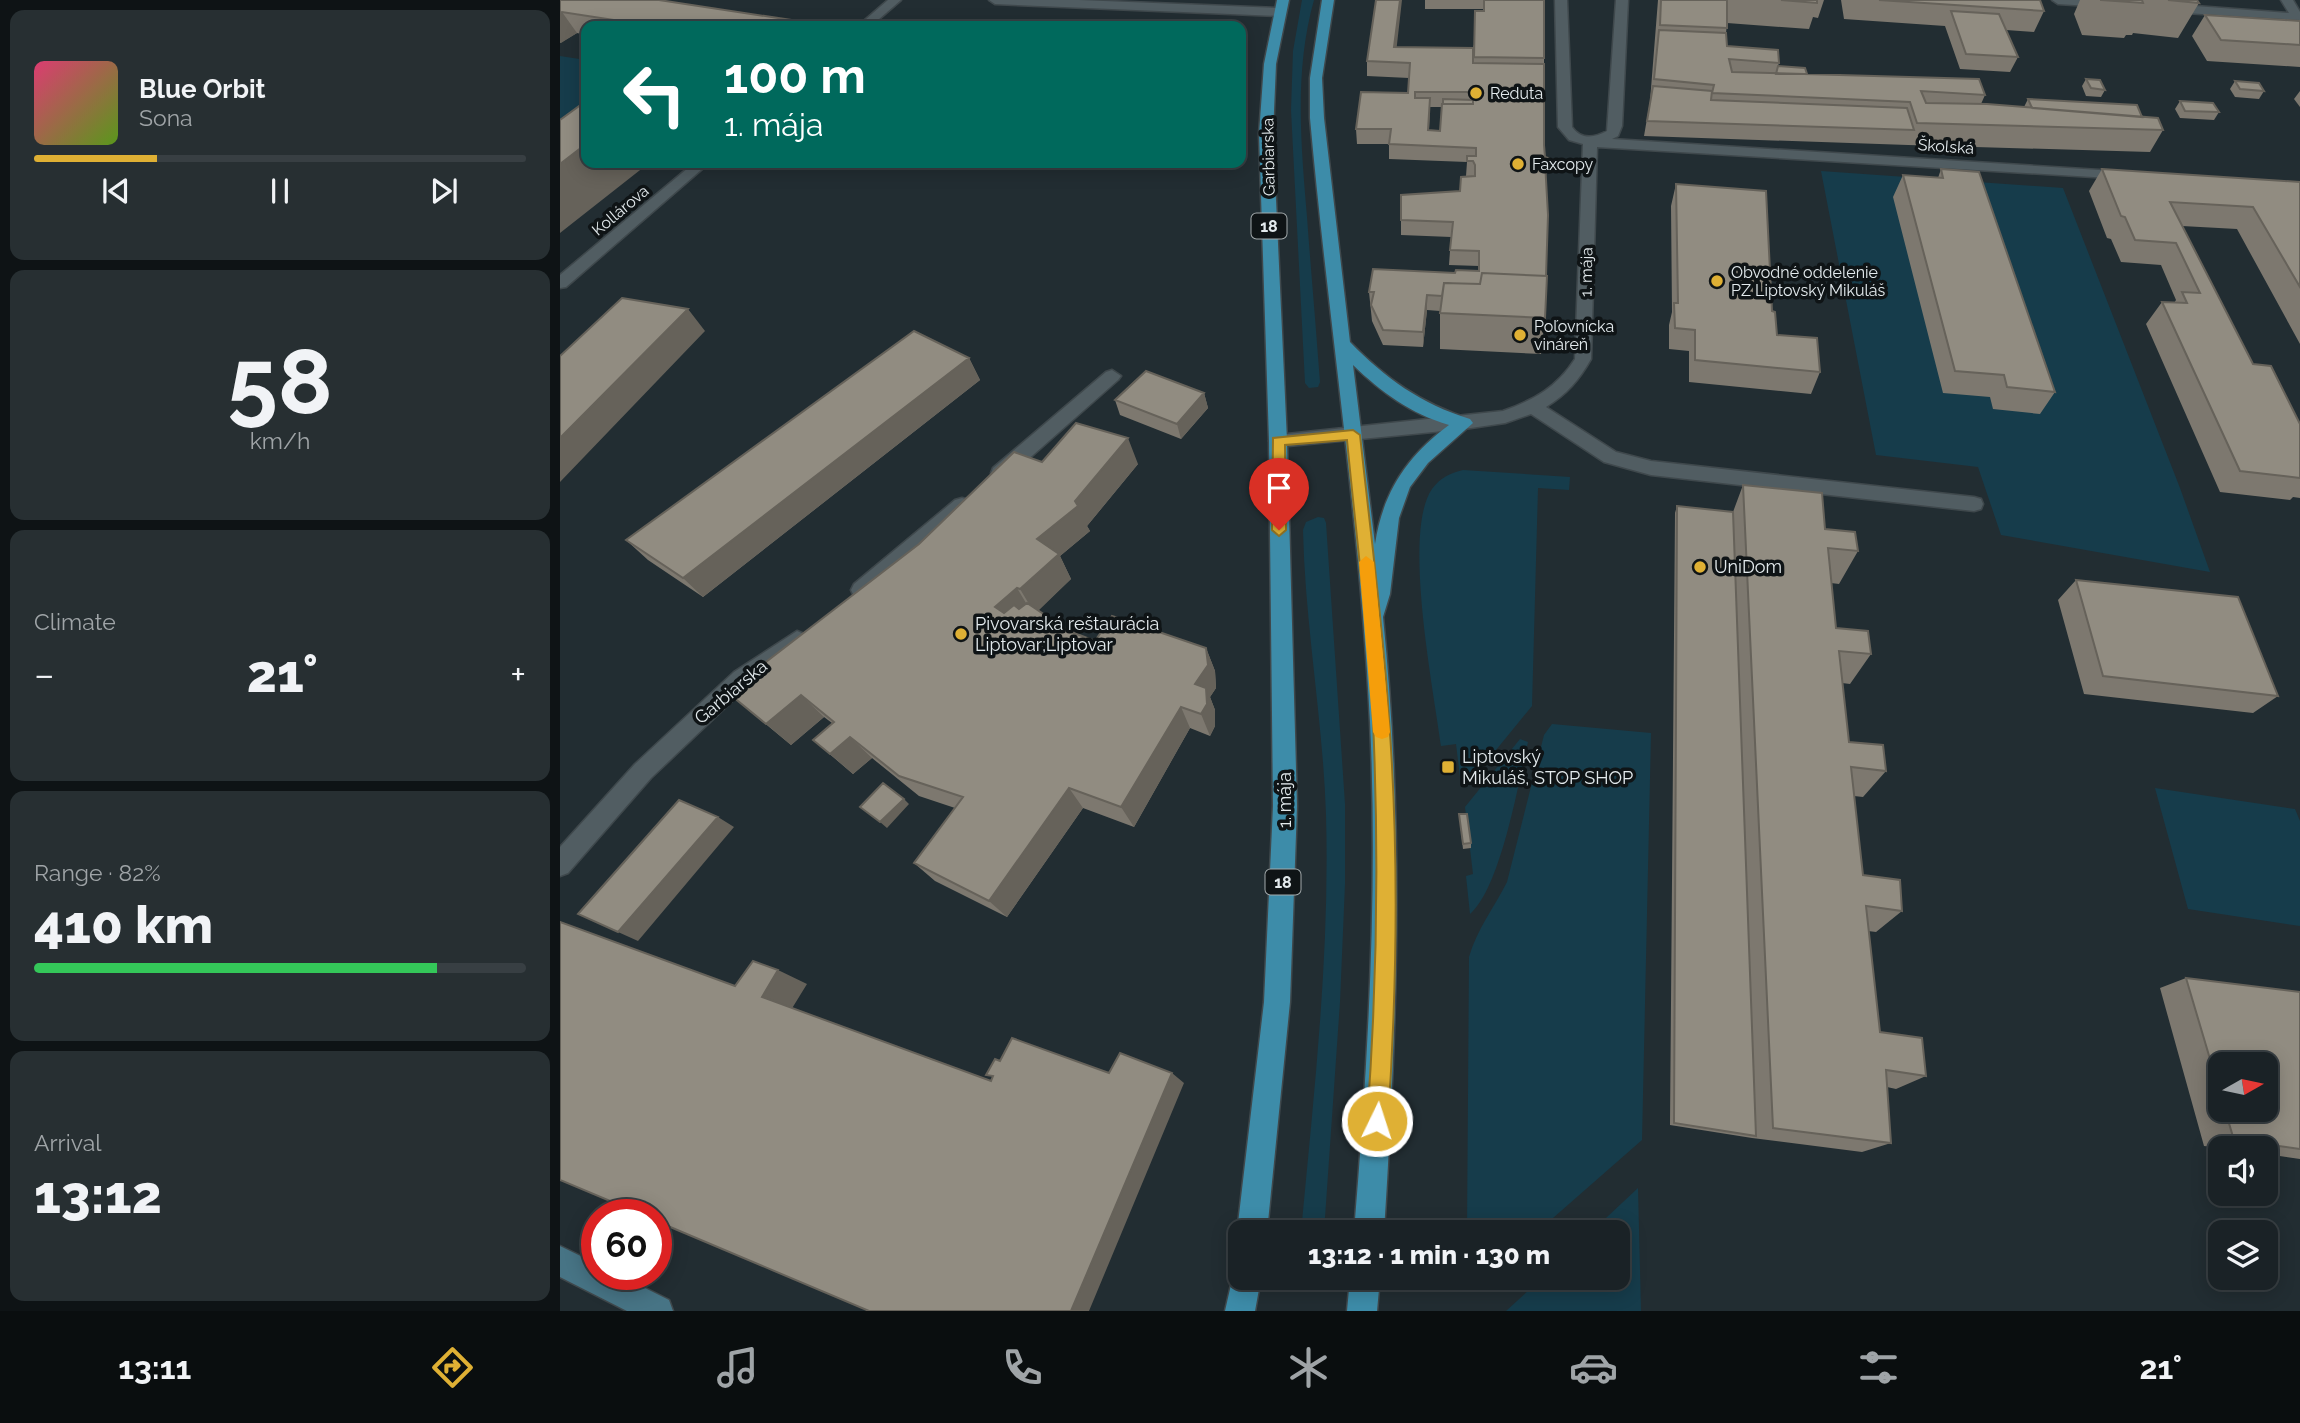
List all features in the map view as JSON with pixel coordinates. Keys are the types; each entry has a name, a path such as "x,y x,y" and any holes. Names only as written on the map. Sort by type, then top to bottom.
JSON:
{"main road":[{"path":"1328,0 1316,78 1317,118 1372,621 1381,718 1387,853 1381,1065 1370,1220"},
{"name":"Garbiarska","path":"1278,441 1266,134 1270,64 1281,6"},
{"path":"1343,345 1375,377 1414,405 1434,416 1464,424"},
{"path":"1372,621 1383,585 1390,516 1402,482 1426,452 1464,424"},
{"name":"1. mája","path":"1253,1220 1277,1002 1283,896 1285,806 1278,441"},
{"path":"1240,1311 1244,1290"},
{"path":"1362,1311 1364,1290"}],"street":[{"path":"870,21 895,0"},
{"path":"995,0 1281,6"},
{"path":"1561,0 1565,127 1574,138 1590,142 1607,137 1613,133 1615,126 1622,0"},
{"path":"2058,0 2124,5"},
{"path":"2151,7 2297,17 2287,0"},
{"name":"Školská","path":"1590,142 2146,176"},
{"name":"1. mája","path":"1278,441 1464,424 1505,417 1533,407 1564,387 1583,359 1590,142"},
{"name":"Kollárova","path":"560,283 696,168"},
{"path":"845,604 1112,376"},
{"path":"1533,407 1610,457 1651,468 1974,504"},
{"name":"Garbiarska","path":"560,865 643,771 743,678 813,629"},
{"path":"560,1261 658,1311"}],"shaded area":[{"path":"1302,0 1314,0 1301,81 1303,163 1320,382 1318,387 1309,388 1305,383 1291,110 1293,51"},
{"path":"560,56 581,59 581,148 560,163"},
{"path":"1821,171 2063,188 2210,572 2001,535 1978,467 1876,455"},
{"path":"1463,470 1570,477 1569,490 1538,488 1532,706 1474,777 1461,785 1456,744 1441,746 1423,613 1420,540 1423,510 1432,489 1446,477"},
{"path":"1318,517 1324,518 1326,523 1345,804 1340,1002 1325,1220 1302,1220 1320,1023 1327,867 1324,779 1304,566 1303,530 1306,522"},
{"path":"1552,724 1651,733 1642,1140 1551,1220 1467,1220 1469,957 1481,928 1507,882 1544,735"},
{"path":"1520,739 1528,742 1507,834 1491,882 1470,914 1466,876 1473,874 1465,807"},
{"path":"2155,788 2295,809 2300,821 2300,926 2188,909"},
{"path":"1638,1188 1641,1311 1506,1311 1529,1290 1630,1290 1630,1220 1604,1220"}],"building":[{"path":"560,0 659,0 791,20 620,21 562,12 560,14"},
{"path":"1376,0 1400,0 1394,47 1473,48 1473,63 1544,64 1544,145 1545,157 1548,158 1545,162 1548,215 1546,276 1482,273 1480,284 1444,283 1442,296 1427,295 1423,332 1383,330 1371,305 1374,292 1369,292 1373,269 1455,273 1456,270 1479,271 1479,251 1450,250 1453,222 1401,220 1401,195 1460,191 1461,177 1475,176 1475,165 1473,161 1467,161 1467,156 1476,156 1476,148 1389,144 1391,129 1356,129 1361,92 1408,93 1410,63 1367,61","holes":["1415,92 1473,92 1473,104 1442,104 1440,131 1428,130 1430,98 1415,98"]},
{"path":"1484,0 1544,0 1544,58 1474,57 1475,11 1484,11"},
{"path":"1661,0 1727,0 1727,28 1660,25"},
{"path":"1781,0 1817,0 1817,3"},
{"path":"1879,0 2040,0 2044,11"},
{"path":"2101,0 2142,0 2143,3"},
{"path":"2168,0 2197,0 2199,3"},
{"path":"1951,11 1999,14 2018,57 1966,54"},
{"path":"2205,15 2300,21 2300,45 2221,40"},
{"path":"1659,30 1726,33 1727,46 1778,50 1779,63 1729,59 1732,72 1979,79 1985,95 1921,91 1926,103 1987,104 2158,118 2163,130 1917,123 1910,102 1712,93 1714,85 1654,79"},
{"path":"1778,66 1805,68 1807,74 1776,74"},
{"path":"2086,79 2100,80 2105,90 2091,88"},
{"path":"2235,81 2259,83 2264,91 2240,89"},
{"path":"1653,86 1712,91 1711,100 1907,108 1914,130 1647,121"},
{"path":"1443,99 1473,100 1473,104 1443,104"},
{"path":"2028,99 2137,105 2142,117 2032,108"},
{"path":"2180,101 2213,103 2219,112 2185,111"},
{"path":"581,105 581,148 560,164 560,120"},
{"path":"1941,169 1979,172 2055,392 2007,387 2004,375 1955,371 1903,175 1943,178"},
{"path":"2102,169 2300,182 2300,287 2253,207 2170,202 2253,364 2271,366 2300,424 2300,478 2240,471 2162,302 2187,303 2182,292 2200,293 2176,243 2135,240 2125,217 2121,216"},
{"name":"Obvodné oddelenie PZ Liptovský Mikuláš","path":"1676,184 1766,191 1772,311 1775,312 1777,335 1817,338 1820,372 1695,360 1695,330 1675,328 1674,303 1678,303"},
{"path":"1482,273 1547,276 1545,318 1440,313 1444,283 1480,284"},
{"path":"622,298 688,309 560,438 560,356"},
{"path":"914,331 969,358 683,578 626,540"},
{"path":"1146,371 1204,393 1177,424 1115,400"},
{"path":"1076,423 1128,438 1075,501 1078,506 1037,539 1059,554 995,607 1004,613 1014,605 1019,609 1027,603 1069,631 1095,641 1112,616 1206,648 1208,665 1195,684 1206,688 1207,704 1201,714 1181,707 1121,807 1069,788 989,901 914,863 963,797 899,776 850,737 830,754 813,740 834,722 801,695 766,724 727,692 919,544 1014,452 1042,462"},
{"path":"1743,485 1822,493 1825,529 1855,532 1858,551 1828,548 1836,628 1868,631 1871,654 1839,651 1849,742 1883,745 1886,771 1851,767 1863,875 1900,880 1902,911 1866,906 1880,1032 1922,1038 1926,1076 1886,1070 1891,1143 1773,1128"},
{"path":"1677,506 1733,512 1756,1136 1674,1123"},
{"path":"2076,580 2238,597 2278,696 2103,676"},
{"path":"883,783 904,799 880,822 860,807"},
{"path":"679,800 718,817 618,932 578,914"},
{"path":"1459,814 1467,814 1471,843 1463,844"},
{"path":"560,922 735,986 753,961 778,970 762,997 991,1081 993,1076 986,1075 995,1059 1000,1061 1012,1038 1109,1073 1120,1053 1172,1073 1071,1311 869,1311 672,1228 672,1199 605,1199 560,1180"},
{"path":"2186,978 2300,992 2300,1149 2278,1146 2278,1136 2233,1136 2229,1122 2278,1122 2278,1052 2208,1052"}],"slow traffic":[{"path":"1366,562 1382,732"}],"place":[{"name":"Reduta","path":"1476,93"},
{"name":"Faxcopy","path":"1518,164"},
{"name":"Obvodné oddelenie PZ Liptovský Mikuláš","path":"1717,281"},
{"name":"Poľovnícka vináreň","path":"1520,335"},
{"name":"UniDom","path":"1700,567"},
{"name":"Pivovarská reštaurácia Liptovar;Liptovar","path":"961,634"},
{"name":"Liptovský Mikuláš, STOP SHOP","path":"1448,767"}],"route":[{"path":"1279,530 1278,441 1353,435 1381,718 1387,853 1377,1121"}]}
